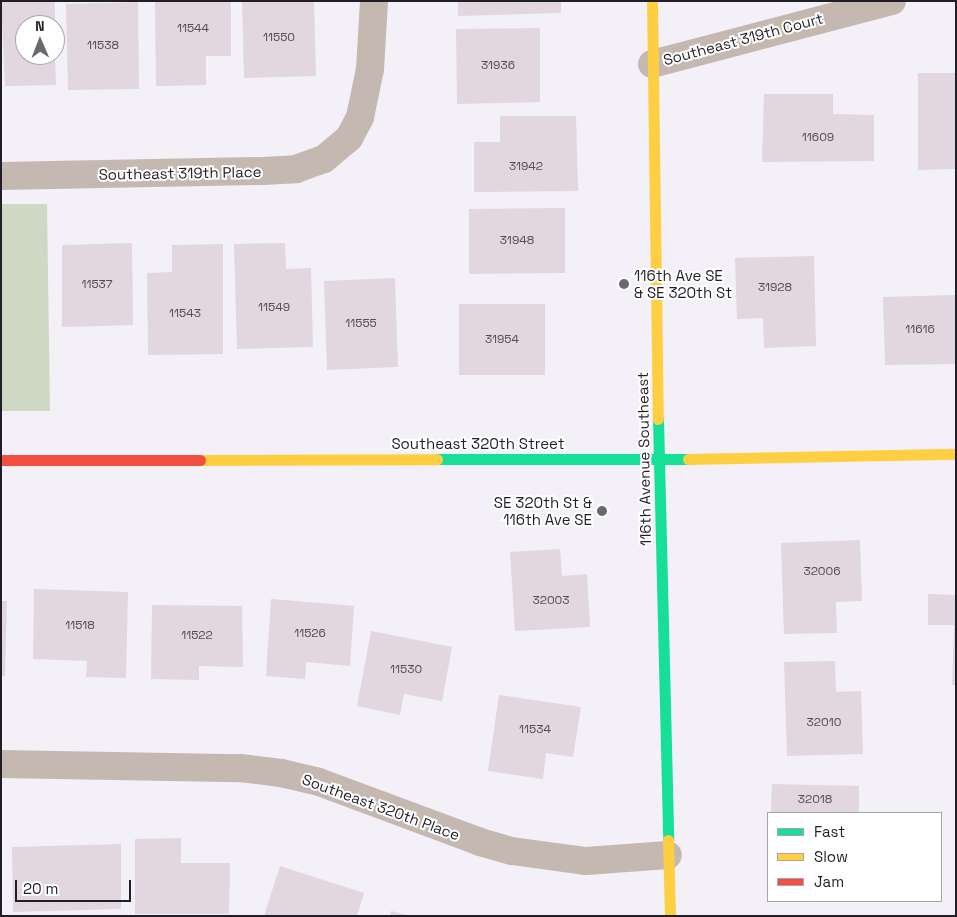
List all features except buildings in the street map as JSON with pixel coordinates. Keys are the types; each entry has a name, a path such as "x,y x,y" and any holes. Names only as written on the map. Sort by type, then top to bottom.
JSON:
{"street":[{"name":"Southeast 319th Place","path":"1,176 296,169 324,159 349,138 360,118 367,88 374,1"},
{"name":"116th Avenue Southeast","path":"652,1 659,459 670,916"},
{"name":"Southeast 319th Court","path":"652,64 892,1"},
{"name":"Southeast 320th Street","path":"1,460 659,459 956,454"},
{"name":"Southeast 320th Place","path":"1,764 240,768 281,773 319,782 480,842 521,853 586,861 668,854"}],"green space":[{"path":"1,204 47,204 50,411 1,411"}],"traffic: fast":[{"path":"658,419 668,840"},
{"path":"437,459 688,459"}],"traffic: slow":[{"path":"652,1 658,419"},
{"path":"688,459 956,454"},
{"path":"200,460 437,459"},
{"path":"668,840 670,916"}],"traffic: jam":[{"path":"1,460 200,460"}],"place":[{"name":"116th Ave SE & SE 320th St","path":"624,284"},
{"name":"SE 320th St & 116th Ave SE","path":"602,511"}]}
